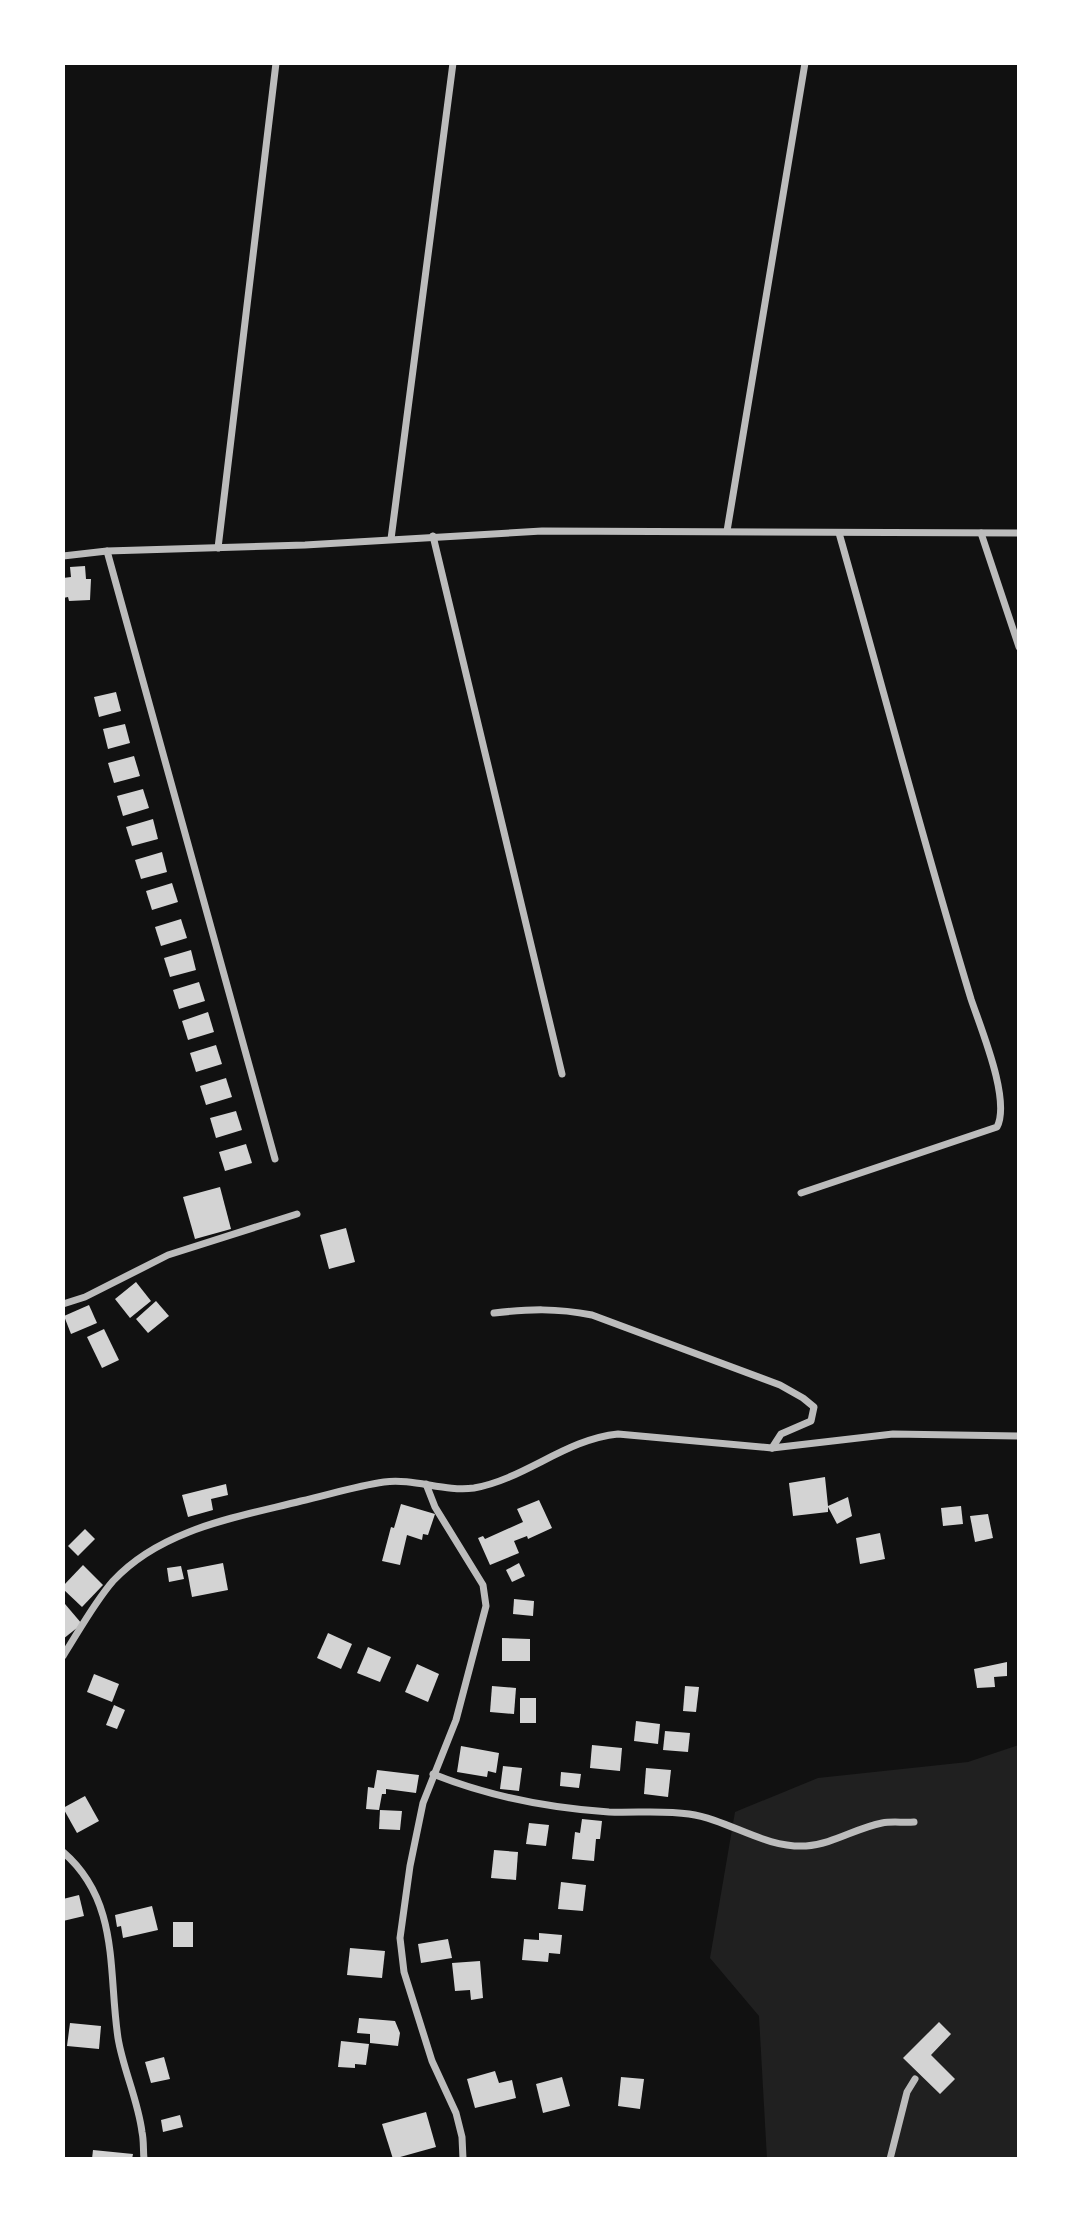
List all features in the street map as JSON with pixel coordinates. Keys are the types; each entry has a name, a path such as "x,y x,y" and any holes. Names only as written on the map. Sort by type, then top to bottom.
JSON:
{"street":[{"path":"218,548 276,63"},
{"path":"391,539 453,63"},
{"path":"727,531 805,63"},
{"path":"63,556 107,551 218,548 542,531 1019,533"},
{"path":"801,1193 997,1127 1002,1107 839,533"},
{"path":"981,533 1019,647"},
{"path":"433,536 562,1074"},
{"path":"107,551 275,1159"},
{"path":"63,1304 85,1297 168,1255 297,1214"},
{"path":"494,1313 537,1308 592,1315 780,1385 814,1407 814,1414 811,1421 781,1434 772,1448"},
{"path":"63,1656 114,1581 167,1542 200,1527 384,1482 463,1489 476,1487 529,1468 602,1436 632,1435 772,1448 893,1434 1019,1436"},
{"path":"426,1484 435,1507 484,1584 486,1606 456,1720 423,1803 410,1866 400,1938 404,1972 432,2061 456,2113 462,2137 463,2159"},
{"path":"433,1774 494,1794 575,1809 688,1814 727,1823 749,1835 777,1845 807,1846 830,1842 883,1823 914,1822"},
{"path":"63,1852 78,1864 93,1885 104,1919 112,1956 118,2037 142,2130 144,2159"},
{"path":"890,2159 905,2100 915,2079"}],"shaded area":[{"path":"1019,1745 1019,2159 767,2159 759,2016 710,1958 735,1812 818,1778 968,1762"}],"building":[{"path":"85,566 86,579 91,579 90,600 69,601 68,597 63,598 63,578 71,577 70,567"},
{"path":"116,692 121,711 99,717 94,697"},
{"path":"125,724 130,743 108,749 103,729"},
{"path":"134,756 140,776 114,783 108,763"},
{"path":"143,789 149,808 123,816 117,796"},
{"path":"153,819 158,839 132,846 126,827"},
{"path":"162,852 167,872 141,879 135,860"},
{"path":"172,883 178,902 152,910 146,891"},
{"path":"181,919 187,938 161,946 155,927"},
{"path":"191,950 196,970 170,977 164,958"},
{"path":"199,982 205,1001 179,1009 173,990"},
{"path":"208,1012 214,1032 188,1040 182,1021"},
{"path":"216,1045 222,1064 196,1072 190,1053"},
{"path":"226,1078 232,1097 206,1105 200,1086"},
{"path":"236,1111 242,1130 216,1138 210,1118"},
{"path":"246,1144 252,1163 225,1171 219,1152"},
{"path":"220,1187 231,1229 195,1239 183,1197"},
{"path":"346,1228 355,1262 329,1269 320,1235"},
{"path":"136,1282 151,1301 130,1318 115,1299"},
{"path":"156,1301 169,1316 148,1333 136,1319"},
{"path":"89,1305 97,1323 71,1334 64,1316"},
{"path":"104,1329 119,1360 102,1368 87,1337"},
{"path":"825,1477 828,1506 848,1497 852,1516 837,1524 828,1507 828,1512 793,1516 789,1483"},
{"path":"226,1484 228,1495 211,1499 213,1510 188,1517 182,1495"},
{"path":"539,1500 552,1528 528,1539 527,1536 514,1541 519,1553 490,1565 478,1538 483,1536 485,1539 523,1522 517,1509"},
{"path":"401,1504 435,1514 428,1535 423,1534 422,1540 407,1535 400,1565 382,1561 391,1527 394,1528"},
{"path":"961,1506 963,1524 943,1526 941,1508"},
{"path":"988,1514 993,1538 975,1542 970,1516"},
{"path":"85,1529 95,1539 78,1556 68,1546"},
{"path":"880,1533 885,1559 860,1564 856,1538"},
{"path":"223,1563 228,1590 192,1597 187,1570"},
{"path":"519,1563 525,1576 512,1582 506,1570"},
{"path":"83,1565 103,1585 82,1607 63,1586"},
{"path":"181,1566 184,1579 169,1582 167,1568"},
{"path":"514,1599 534,1601 533,1616 513,1614"},
{"path":"65,1604 82,1624 63,1639 63,1606"},
{"path":"328,1633 352,1644 341,1669 317,1658"},
{"path":"502,1638 530,1639 530,1661 502,1661"},
{"path":"368,1647 391,1657 380,1682 357,1673"},
{"path":"1007,1662 1007,1676 994,1677 995,1687 977,1688 974,1669"},
{"path":"417,1664 439,1674 428,1702 405,1692"},
{"path":"94,1674 119,1684 112,1702 87,1692"},
{"path":"492,1686 516,1688 514,1714 490,1712"},
{"path":"685,1686 699,1687 696,1712 683,1711"},
{"path":"520,1698 536,1698 536,1723 520,1723"},
{"path":"114,1705 125,1710 117,1729 106,1725"},
{"path":"636,1721 660,1724 658,1744 634,1741"},
{"path":"665,1731 690,1733 688,1752 663,1750"},
{"path":"592,1745 622,1748 620,1771 590,1768"},
{"path":"461,1746 499,1753 496,1773 488,1771 487,1777 457,1772"},
{"path":"503,1766 522,1768 519,1791 500,1789"},
{"path":"646,1768 671,1770 668,1797 644,1794"},
{"path":"377,1770 419,1775 416,1793 386,1789 386,1794 382,1794 379,1810 366,1809 368,1787 374,1788"},
{"path":"561,1772 581,1774 579,1788 560,1786"},
{"path":"85,1796 99,1821 77,1833 63,1808"},
{"path":"380,1810 402,1811 400,1830 379,1829"},
{"path":"582,1819 602,1821 600,1839 596,1839 594,1861 572,1859 575,1832 580,1833"},
{"path":"529,1823 549,1825 546,1846 526,1844"},
{"path":"494,1850 518,1852 516,1880 491,1878"},
{"path":"561,1882 586,1885 583,1911 558,1909"},
{"path":"79,1895 84,1916 63,1921 63,1899"},
{"path":"152,1906 158,1930 123,1938 115,1915"},
{"path":"173,1922 193,1922 193,1947 173,1947"},
{"path":"539,1933 562,1935 560,1954 549,1953 548,1962 522,1960 524,1939 539,1940"},
{"path":"448,1939 452,1958 421,1963 418,1944"},
{"path":"350,1948 385,1951 382,1978 347,1975"},
{"path":"480,1961 483,1998 471,2000 470,1990 455,1991 452,1963"},
{"path":"359,2018 395,2021 400,2033 398,2046 370,2043 370,2034 357,2033"},
{"path":"939,2022 951,2034 931,2055 955,2079 940,2094 903,2058"},
{"path":"70,2023 101,2026 99,2049 67,2046"},
{"path":"341,2041 369,2044 366,2065 355,2064 355,2068 338,2067"},
{"path":"164,2057 170,2079 151,2083 145,2062"},
{"path":"495,2071 499,2083 512,2080 516,2098 475,2108 467,2079"},
{"path":"562,2077 570,2106 543,2113 536,2084"},
{"path":"621,2077 644,2079 640,2109 618,2106"},
{"path":"426,2112 436,2147 393,2159 382,2124"},
{"path":"180,2115 183,2127 163,2132 161,2120"},
{"path":"93,2150 133,2154 132,2159 92,2159"}]}
